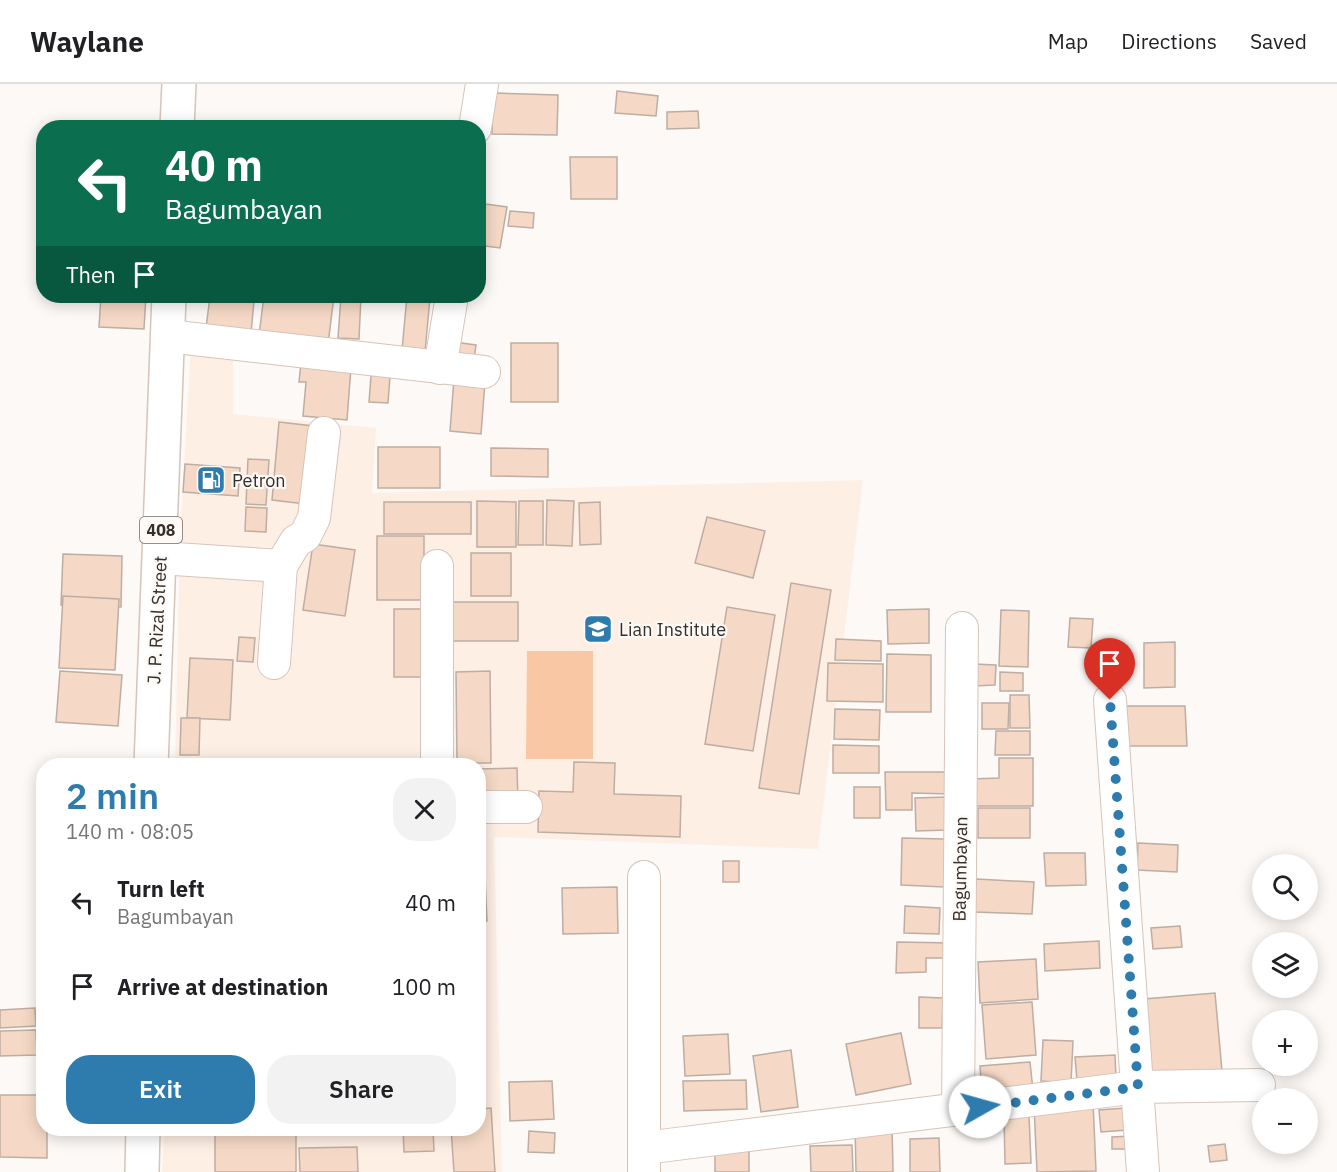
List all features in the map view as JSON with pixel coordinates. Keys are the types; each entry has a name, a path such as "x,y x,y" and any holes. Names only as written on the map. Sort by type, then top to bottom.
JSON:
{"main road":[{"path":"177,120 179,84"},
{"name":"J. P. Rizal Street","path":"150,758 169,303"},
{"path":"142,1172 143,1136"}],"street":[{"path":"477,120 482,84"},
{"path":"440,368 451,303"},
{"path":"168,336 484,372"},
{"path":"274,663 281,566 296,541 305,536 314,518 324,433"},
{"path":"160,558 281,566"},
{"path":"437,566 437,758"},
{"name":"Bagumbayan","path":"958,1110 962,628"},
{"path":"1110,700 1143,1172"},
{"path":"486,807 526,807"},
{"path":"644,877 644,1160 958,1110 1138,1087 1259,1085"}],"shaded area":[{"name":"Lian Institute","path":"191,346 233,352 233,414 376,428 372,493 863,480 818,849 494,837 502,1172 162,1172 164,1136 486,1136 486,758 175,758 180,537"},
{"path":"527,651 593,651 593,759 526,759"}],"building":[{"path":"617,91 658,96 656,116 615,113"},
{"path":"493,93 558,95 557,135 492,134"},
{"path":"698,111 699,128 667,129 667,112"},
{"path":"570,157 617,157 617,199 571,199"},
{"path":"486,204 507,207 500,248 486,246"},
{"path":"510,211 534,213 533,228 508,226"},
{"path":"101,303 146,303 144,329 99,327"},
{"path":"209,303 254,303 251,333 206,328"},
{"path":"263,303 333,303 328,344 259,335"},
{"path":"340,303 361,303 359,339 338,338"},
{"path":"406,303 430,303 425,352 402,350"},
{"path":"454,342 476,345 473,366 452,363"},
{"path":"511,343 558,343 558,402 511,402"},
{"path":"301,363 351,367 347,420 303,416 306,382 299,382"},
{"path":"372,363 391,364 388,403 369,402"},
{"path":"454,378 485,381 481,434 450,431"},
{"path":"279,422 322,427 314,505 272,500"},
{"path":"378,447 440,447 440,488 378,488"},
{"path":"491,448 548,449 548,477 491,476"},
{"path":"248,459 269,460 266,505 246,504"},
{"name":"Petron","path":"185,464 240,468 238,496 183,492"},
{"path":"547,500 574,501 572,546 546,545"},
{"path":"477,501 516,502 516,547 477,547"},
{"path":"519,501 543,501 543,545 518,545"},
{"path":"384,502 471,502 471,534 384,534"},
{"path":"600,502 601,544 580,545 579,503"},
{"path":"246,507 267,508 266,532 245,531"},
{"path":"707,517 765,531 753,578 695,563"},
{"path":"377,536 424,536 424,600 377,600"},
{"path":"313,544 355,550 345,616 303,610"},
{"path":"471,553 511,553 511,596 471,596"},
{"path":"63,554 122,556 121,607 61,605"},
{"path":"791,583 831,590 799,794 759,788"},
{"path":"63,596 119,599 115,670 59,668"},
{"path":"443,602 518,602 518,641 443,641"},
{"path":"727,607 775,615 753,751 705,744"},
{"path":"394,609 433,609 433,677 394,677"},
{"path":"929,609 929,643 888,644 887,610"},
{"path":"1001,610 1029,611 1028,667 999,666"},
{"path":"1070,618 1093,619 1091,648 1068,647"},
{"path":"239,637 255,638 253,662 237,661"},
{"path":"836,639 881,641 881,661 835,660"},
{"path":"1175,642 1175,687 1144,688 1144,643"},
{"path":"887,654 931,655 931,712 886,712"},
{"path":"190,658 233,660 230,720 187,718"},
{"path":"828,663 883,664 883,702 827,701"},
{"path":"974,664 996,665 995,685 974,686"},
{"path":"60,671 122,675 118,726 56,722"},
{"path":"490,671 491,763 486,763 486,758 457,758 456,672"},
{"path":"1000,672 1023,673 1023,691 1000,691"},
{"path":"1010,695 1029,695 1030,728 1010,728"},
{"path":"982,703 1009,703 1008,729 982,729"},
{"path":"1120,706 1185,706 1187,746 1121,746"},
{"path":"835,709 880,710 879,740 834,739"},
{"path":"181,718 200,718 199,755 180,755"},
{"path":"996,731 1030,731 1030,755 995,755"},
{"path":"833,745 879,746 879,773 833,773"},
{"path":"999,758 1033,758 1033,806 970,806 971,779 999,778"},
{"path":"574,762 615,763 614,794 681,796 680,837 538,832 539,791 573,792"},
{"path":"517,768 518,802 486,803 486,769"},
{"path":"885,772 951,772 952,794 912,793 912,810 886,810"},
{"path":"854,787 880,787 880,818 854,818"},
{"path":"947,797 948,830 916,831 915,798"},
{"path":"978,808 1030,808 1030,838 978,838"},
{"path":"902,838 945,839 944,887 901,885"},
{"path":"1138,843 1178,845 1177,872 1137,870"},
{"path":"1044,853 1085,853 1086,885 1046,886"},
{"path":"723,861 739,861 739,882 723,882"},
{"path":"976,879 1034,882 1032,914 974,912"},
{"path":"617,887 618,933 563,934 562,888"},
{"path":"905,906 940,908 939,934 904,933"},
{"path":"1180,926 1182,947 1153,949 1151,928"},
{"path":"1099,941 1100,968 1045,971 1044,944"},
{"path":"897,942 953,943 953,958 926,958 926,972 896,973"},
{"path":"1036,959 1038,999 980,1003 978,962"},
{"path":"1215,993 1222,1071 1151,1077 1144,999"},
{"path":"919,997 943,998 942,1028 919,1028"},
{"path":"1032,1002 1036,1055 986,1059 982,1005"},
{"path":"35,1008 36,1026 0,1028 0,1010"},
{"path":"36,1030 36,1055 0,1056 0,1031"},
{"path":"901,1033 911,1084 856,1095 846,1044"},
{"path":"728,1034 730,1074 685,1076 683,1036"},
{"path":"1043,1040 1073,1041 1071,1083 1041,1081"},
{"path":"791,1050 798,1107 761,1112 753,1056"},
{"path":"1115,1055 1116,1079 1077,1081 1075,1057"},
{"path":"1030,1062 1033,1090 982,1094 980,1066"},
{"path":"746,1080 747,1109 684,1111 683,1081"},
{"path":"552,1081 554,1119 510,1121 509,1082"},
{"path":"0,1095 36,1095 36,1136 47,1136 47,1158 0,1157"},
{"path":"1093,1102 1096,1171 1037,1172 1034,1105"},
{"path":"486,1108 491,1108 495,1172 454,1172 452,1136 486,1136"},
{"path":"1125,1108 1127,1130 1101,1132 1099,1110"},
{"path":"1029,1116 1031,1163 1005,1164 1004,1117"},
{"path":"892,1124 893,1172 856,1172 855,1125"},
{"path":"529,1131 555,1133 554,1153 528,1152"},
{"path":"215,1136 296,1136 296,1172 215,1172"},
{"path":"403,1136 433,1136 434,1151 404,1152"},
{"path":"1132,1136 1131,1149 1112,1149 1112,1137"},
{"path":"939,1138 940,1172 910,1172 910,1139"},
{"path":"1225,1144 1227,1160 1210,1162 1208,1146"},
{"path":"852,1145 853,1172 811,1172 810,1146"},
{"path":"357,1147 358,1172 300,1172 299,1148"},
{"path":"749,1149 749,1172 715,1172 715,1150"}],"place":[{"name":"Petron","path":"211,480"},
{"name":"Lian Institute","path":"598,629"}],"route":[{"path":"980,1107 1138,1087 1110,700"}]}
